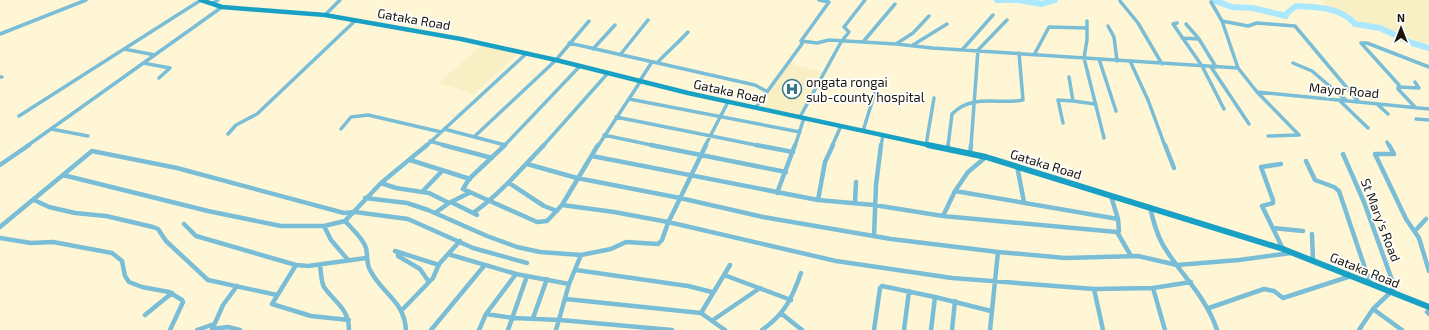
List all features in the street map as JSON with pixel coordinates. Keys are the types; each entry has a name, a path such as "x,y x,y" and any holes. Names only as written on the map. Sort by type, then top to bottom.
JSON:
{"street":[{"path":"0,34 86,0"},
{"path":"19,116 201,0"},
{"name":"Gataka Road","path":"201,0 216,2 222,6 325,15 461,39 556,60 640,82 728,102 986,157 1283,249 1370,283 1429,309"},
{"path":"325,15 340,0"},
{"path":"756,107 766,91 802,44 801,41 829,2 819,0"},
{"path":"777,193 800,132 802,118 842,42 850,32 844,27 865,0"},
{"path":"1120,0 1138,23 1162,64"},
{"path":"1211,2 1222,21 1238,68 1257,92 1299,135 1268,136"},
{"path":"863,42 888,11 896,4"},
{"path":"0,165 222,6"},
{"path":"962,50 993,15"},
{"path":"896,44 913,33 929,16"},
{"path":"228,134 236,125 256,114 356,20"},
{"path":"620,55 648,20"},
{"path":"970,153 978,50 1007,20"},
{"path":"475,136 556,60 589,21"},
{"path":"1087,21 1087,40 1084,58 1104,138"},
{"path":"1222,21 1248,26 1257,23 1294,26 1358,101"},
{"path":"1177,23 1173,24 1202,66 1224,109"},
{"path":"913,45 947,24"},
{"path":"1186,24 1199,39 1216,67"},
{"path":"593,49 615,25"},
{"path":"1108,26 1114,38 1117,61"},
{"path":"1034,55 1049,27 1086,28"},
{"path":"657,63 668,51 678,45 688,32"},
{"path":"1182,38 1199,39"},
{"path":"801,41 817,43 829,40 842,42 913,45 1117,61 1238,68"},
{"path":"569,43 755,85 766,91"},
{"path":"1415,107 1398,89 1399,85 1361,43 1367,43 1429,67"},
{"path":"124,49 155,55"},
{"path":"63,175 208,211 281,226 324,226 345,221 355,212 365,198 381,183 410,160 526,53"},
{"path":"948,149 952,114 961,107 974,102 1023,100 1019,54"},
{"path":"1099,59 1116,111"},
{"path":"1130,61 1148,100 1174,168"},
{"path":"580,66 462,188 469,193 537,222 547,221 562,205 604,135 652,62"},
{"path":"143,63 170,68 159,78"},
{"path":"1293,63 1312,71 1347,100"},
{"path":"1211,67 1249,124"},
{"path":"381,183 396,188 423,192 437,196 475,214 509,183 527,164 608,73"},
{"path":"1068,77 1073,101"},
{"path":"1398,87 1419,88 1414,82"},
{"path":"863,131 876,95 876,89"},
{"path":"1349,90 1373,92"},
{"name":"Mayor Road","path":"1257,92 1429,109"},
{"path":"813,95 840,101"},
{"path":"628,98 800,132"},
{"path":"926,145 934,98"},
{"path":"1063,123 1058,100 1095,104"},
{"path":"1339,100 1368,128"},
{"path":"365,198 407,203 436,213 468,229 517,246 540,252 581,255 611,249 626,242 658,244 661,242 668,222 709,136 728,102"},
{"path":"1377,103 1388,114"},
{"path":"341,129 351,117 367,115 475,136 505,145"},
{"path":"616,117 793,152"},
{"path":"1416,119 1429,120"},
{"path":"818,200 823,170 841,126"},
{"path":"51,128 88,136"},
{"path":"604,135 786,172"},
{"path":"874,236 874,205 877,169 883,135"},
{"path":"430,141 492,158"},
{"path":"1387,142 1394,154 1375,154 1406,219 1419,238 1429,271"},
{"path":"0,227 92,151 177,168 344,213 355,212 408,219 460,241 472,248 527,263"},
{"name":"St Mary's Road","path":"1343,154 1364,202 1392,280 1393,290 1390,292"},
{"path":"592,156 818,200 874,205 943,216 1117,232"},
{"path":"943,216 955,191 968,172 986,157"},
{"path":"410,160 470,179"},
{"path":"1306,161 1315,180 1334,187 1339,191 1370,283"},
{"name":"Gataka Road","path":"527,164 577,178 680,198 763,218 874,236 998,252 1065,258 1114,258 1131,256 1177,265 1239,260 1293,253"},
{"path":"1281,164 1261,167 1273,200 1273,203 1262,206 1283,249"},
{"path":"1017,166 1024,202"},
{"path":"423,192 442,171"},
{"path":"855,203 856,182"},
{"path":"509,183 544,206 557,211"},
{"path":"955,191 1118,219"},
{"path":"436,213 450,202 469,193"},
{"path":"1111,196 1118,219 1119,231 1117,232 1131,256"},
{"path":"34,200 49,207 75,213 106,216 153,227 158,229 166,241 208,280 277,295"},
{"path":"562,205 614,212 668,222 836,261 952,278 1094,289 1153,288 1191,282"},
{"path":"1149,207 1155,227 1163,244 1209,308 1217,330"},
{"path":"1415,231 1426,219"},
{"path":"345,221 366,248 366,258 376,279 403,309 407,321 406,330"},
{"path":"184,224 196,236 296,265 320,265 366,258"},
{"path":"324,226 326,232 339,251 348,260"},
{"path":"1273,228 1303,231"},
{"path":"1312,234 1313,261"},
{"path":"0,238 31,243 53,242 112,253 124,261 126,278 128,282 135,285 165,290 179,296 183,302 170,330"},
{"path":"403,309 429,282 439,265 460,241"},
{"path":"429,282 420,269 402,260 396,252 439,265"},
{"path":"990,330 998,252"},
{"path":"448,254 484,266 516,274 569,284"},
{"path":"556,330 569,284 581,255"},
{"path":"296,265 272,304 317,317 349,320"},
{"path":"320,265 323,286 340,304 349,320 349,330"},
{"path":"701,313 712,292 730,265"},
{"path":"433,330 484,266"},
{"path":"576,270 688,286 712,292"},
{"path":"762,330 782,314 791,300 801,273"},
{"path":"479,330 486,314 516,274"},
{"path":"724,275 791,300"},
{"path":"508,330 527,276"},
{"path":"1209,308 1264,289 1274,291 1283,298 1352,276"},
{"path":"533,318 547,279"},
{"path":"213,328 223,305 237,286"},
{"path":"874,330 880,288 884,286 991,310"},
{"path":"713,320 760,288"},
{"path":"1153,288 1166,330"},
{"path":"1094,289 1103,330"},
{"path":"904,330 909,291"},
{"path":"1359,330 1373,308 1390,292"},
{"path":"146,314 172,293"},
{"path":"931,330 935,297"},
{"path":"566,299 701,313 713,320 725,330"},
{"path":"952,330 956,302"},
{"path":"1373,308 1402,330"},
{"path":"1429,309 1427,312 1429,314"},
{"path":"486,314 513,318 560,320 672,330"},
{"path":"782,314 802,330"},
{"path":"197,330 228,327 240,330"}],"shaded area":[{"path":"1321,0 1429,0 1429,43 1419,42 1387,28 1360,25 1350,15 1327,6"},
{"path":"482,45 518,53 474,94 438,83"},
{"name":"ongata rongai sub-county hospital","path":"790,63 823,72 800,115 758,106"}],"waterway":[{"path":"997,0 1015,0"},
{"path":"1018,0 1042,4 1055,0"},
{"path":"1213,0 1232,7 1253,8 1286,16 1287,13 1296,6 1328,9 1342,14 1355,24 1380,28 1412,43 1429,48"}],"place":[{"name":"ongata rongai sub-county hospital","path":"792,89"}]}
